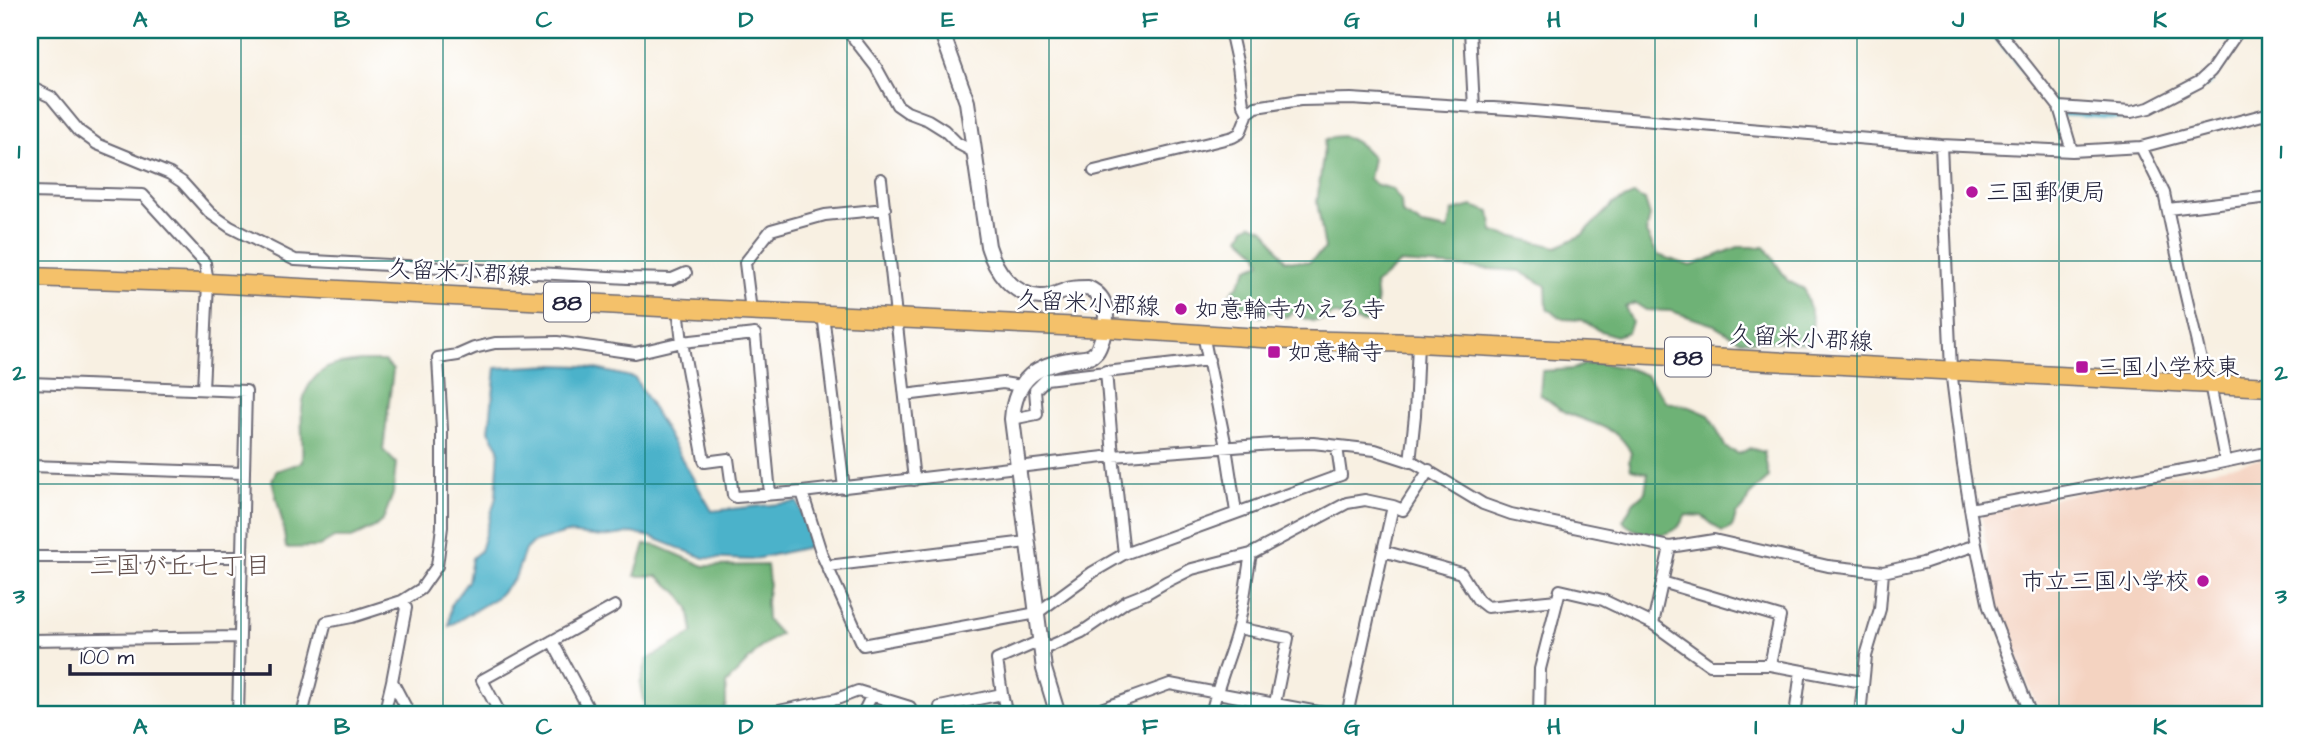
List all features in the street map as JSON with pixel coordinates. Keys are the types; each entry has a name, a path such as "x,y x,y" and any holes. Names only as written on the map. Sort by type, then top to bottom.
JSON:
{"main road":[{"name":"久留米小郡線","path":"30,277 208,283 1105,328 1292,340 2270,387"}],"street":[{"path":"847,30 876,67 897,105 928,120 944,130 957,143 974,152"},
{"path":"941,30 967,102 988,246 993,263 1014,287 1040,297 1070,289 1088,288 1102,298 1107,316 1100,343 1093,356 1046,364 1021,386 1013,402 1012,419 1044,669 1058,715"},
{"path":"1230,30 1243,104 1248,113"},
{"path":"1470,30 1474,108"},
{"path":"1998,30 2059,107 2072,151"},
{"path":"2059,107 2132,112 2149,108 2199,82 2211,71 2239,30"},
{"path":"30,87 51,97 79,131 97,145 170,174 230,227 295,260 628,278 672,279 686,273"},
{"path":"1094,171 1233,137 1240,133 1248,113 1256,107 1300,100 1351,99 1576,114 1941,145 2072,151 2141,146 2270,113"},
{"path":"1941,145 1951,370 1970,509 1989,607 2031,715"},
{"path":"2141,146 2164,193 2200,356 2210,384 2225,460"},
{"path":"881,179 915,480"},
{"path":"30,191 143,195 205,263 208,283 203,390"},
{"path":"2168,209 2270,197"},
{"path":"751,311 745,263 771,230 825,215 885,209"},
{"path":"678,308 704,460 728,459 733,495 736,497 844,488 1112,456 1273,443 1313,443 1375,450 1409,462 1429,470 1483,504 1511,514 1670,547 1714,540 1829,566 1883,572 1923,563 1976,545"},
{"path":"823,314 844,488"},
{"path":"302,715 326,622 352,617 402,601 421,589 437,566 442,527 442,430 438,358 495,343 558,342 635,353 682,342 755,334 770,494"},
{"path":"1203,334 1236,512"},
{"path":"1409,462 1415,415 1418,344"},
{"path":"1012,419 1037,414 1035,390 1046,379 1209,360"},
{"path":"1106,371 1112,456 1124,554"},
{"path":"30,383 246,391 237,715"},
{"path":"905,395 1003,383 1021,386"},
{"path":"802,492 822,555 863,645 1037,613 1093,572 1124,554 1341,475 1338,447"},
{"path":"1970,509 2270,452"},
{"path":"30,466 244,473"},
{"path":"1007,715 997,660 1082,632 1127,601 1192,569 1251,554 1356,500 1403,510 1429,470"},
{"path":"1347,715 1393,506"},
{"path":"828,566 1027,542"},
{"path":"1653,624 1670,547"},
{"path":"1383,551 1461,573 1478,600 1487,607 1558,600"},
{"path":"1211,715 1238,628 1251,554"},
{"path":"30,557 242,557"},
{"path":"1860,715 1866,656 1880,609 1883,572"},
{"path":"1662,582 1780,617 1770,665"},
{"path":"1539,715 1540,669 1560,590 1603,600 1653,624 1710,665 1770,665 1862,682"},
{"path":"384,715 406,608 402,601"},
{"path":"501,715 482,680 615,606"},
{"path":"1238,628 1287,638 1275,704"},
{"path":"30,640 240,637"},
{"path":"552,641 592,715"},
{"path":"1795,715 1801,671"},
{"path":"392,681 410,715"},
{"path":"1084,715 1170,684 1334,715"},
{"path":"759,715 837,699 858,691 910,707"},
{"path":"941,715 940,707 1002,694"},
{"path":"862,715 872,695"}],"shaded area":[{"path":"2270,457 2270,715 2040,715 1995,600 1981,515 1984,512"}],"green space":[{"path":"1342,136 1359,144 1373,158 1369,179 1377,185 1392,189 1401,201 1402,214 1422,225 1448,230 1453,211 1472,206 1490,212 1493,232 1557,247 1582,235 1613,204 1633,195 1645,200 1650,216 1646,233 1658,255 1691,266 1738,247 1765,247 1788,281 1804,289 1813,320 1810,343 1740,340 1714,325 1671,311 1646,310 1635,303 1625,307 1632,322 1628,332 1616,336 1598,330 1582,320 1563,319 1547,309 1546,286 1520,271 1400,263 1375,285 1377,302 1374,319 1363,323 1334,314 1314,321 1294,312 1286,317 1274,311 1260,317 1247,310 1230,294 1248,268 1261,263 1257,252 1240,237 1245,228 1252,224 1265,229 1285,260 1309,262 1325,249 1317,202 1325,141"},
{"path":"359,361 384,361 393,370 383,450 396,463 393,494 383,520 352,538 334,538 319,547 286,548 272,480 276,471 302,462 302,410 308,387 315,377 327,368"},
{"path":"1600,363 1646,375 1667,402 1709,415 1726,448 1739,454 1750,448 1764,452 1769,477 1750,495 1744,507 1736,514 1731,528 1722,532 1702,516 1686,515 1676,529 1670,532 1648,534 1623,521 1633,503 1645,492 1648,473 1631,469 1631,453 1612,431 1567,413 1540,394 1542,371 1574,369 1585,364"},
{"path":"645,544 658,546 704,566 767,565 767,620 780,634 762,646 726,684 726,704 721,715 646,715 640,685 647,660 693,633 689,608 678,593 658,576 635,576"}],"water":[{"path":"583,366 635,378 712,511 798,502 813,546 751,560 704,558 651,537 632,533 602,537 567,533 532,543 525,550 515,578 497,597 449,626 451,604 468,581 472,558 480,551 496,497 499,448 489,431 496,368"}],"waterway":[{"path":"1991,30 2056,111"},
{"path":"2144,114 2156,112 2208,84 2249,30"},
{"path":"2064,114 2124,118 2132,116"}],"place":[{"name":"三国郵便局","path":"1972,192"},
{"name":"如意輪寺かえる寺","path":"1181,309"},
{"name":"如意輪寺","path":"1274,352"},
{"name":"三国小学校東","path":"2082,367"},
{"name":"市立三国小学校","path":"2203,581"}],"district":[{"name":"三国が丘七丁目","path":"180,565"}]}
